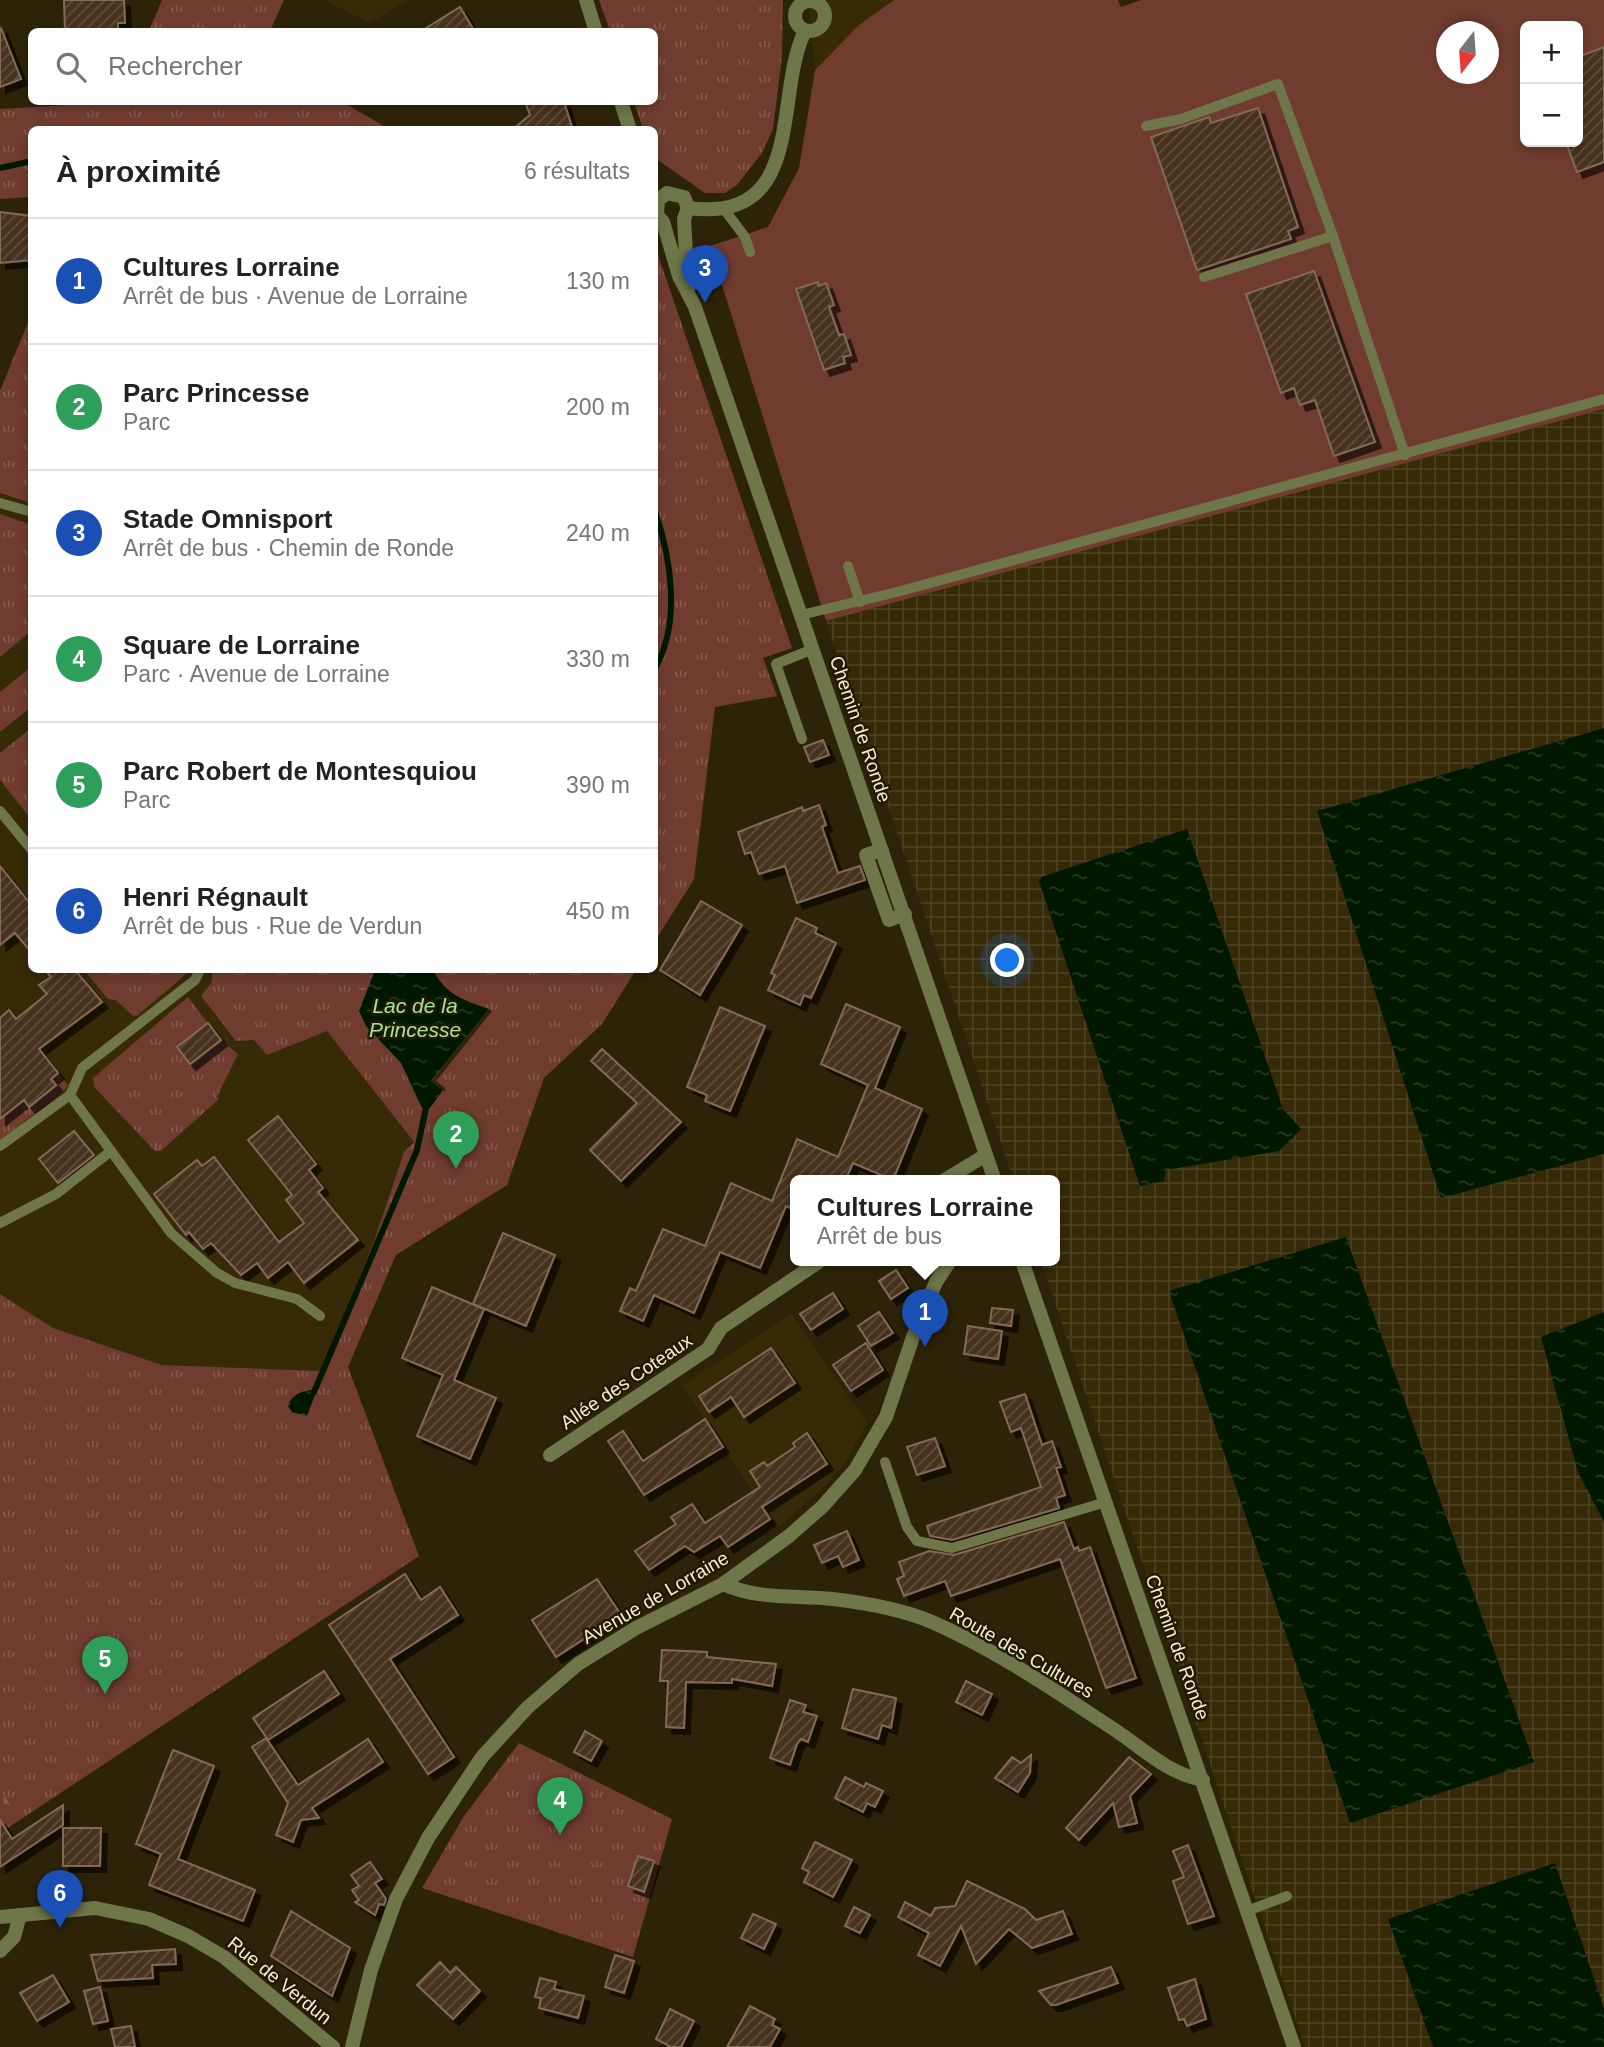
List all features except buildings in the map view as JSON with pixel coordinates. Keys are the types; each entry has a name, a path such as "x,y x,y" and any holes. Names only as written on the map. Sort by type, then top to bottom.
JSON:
{"street":[{"path":"586,0 595,28"},
{"path":"818,1 824,10 822,24 815,30 805,31 795,20 795,10 802,3 818,1"},
{"path":"663,222 675,225 686,214 724,209 758,190 776,160 786,130 798,44 805,31"},
{"path":"622,105 629,126"},
{"name":"Chemin de Ronde","path":"658,191 678,194 686,214 688,290"},
{"name":"Chemin de Ronde","path":"658,213 679,276 688,290 993,1175"},
{"path":"953,1175 986,1155"},
{"name":"Allée des Coteaux","path":"551,1455 708,1349 721,1328 813,1266"},
{"name":"Avenue de Lorraine","path":"352,2047 370,1970 396,1899 428,1838 482,1757 528,1706 578,1664 636,1628 723,1584 789,1536 822,1507 855,1470 886,1417 913,1337 936,1282 947,1266"},
{"name":"Chemin de Ronde","path":"1024,1266 1294,2047"},
{"name":"Route des Cultures","path":"723,1584 744,1593 833,1599 888,1608 929,1621 975,1643 1034,1678 1170,1770 1203,1780"},
{"name":"Rue de Verdun","path":"0,1917 112,1909 169,1927 224,1957 333,2047"},
{"path":"0,1951 14,1937 20,1916"}],"lane":[{"path":"1146,126 1181,119 1278,84 1333,236 1405,455"},
{"path":"724,209 745,237 750,252"},
{"path":"1204,276 1333,236"},
{"path":"801,615 860,602 1405,455 1604,398"},
{"path":"0,503 28,511"},
{"path":"848,566 860,602"},
{"path":"802,739 776,664 813,649"},
{"path":"0,811 28,845"},
{"path":"0,1146 70,1095 82,1068 195,980 198,973"},
{"path":"70,1095 171,1233 217,1273 235,1283 297,1299 320,1316"},
{"path":"0,1223 56,1194 111,1151"},
{"path":"885,1462 907,1527 917,1541 934,1546 952,1548 1106,1502"},
{"path":"1247,1911 1287,1896"}],"shaded area":[{"path":"325,0 409,0 369,23"},
{"path":"809,0 894,0 859,25 815,70"},
{"path":"1604,409 1604,2047 1305,2047 1043,1266 1060,1266 1060,1175 1012,1175 826,621"},
{"path":"0,494 28,502 28,973 281,973 414,1142 404,1152 373,1244 321,1371 162,1365 53,1328 0,1294"},
{"path":"791,1314 867,1423 845,1463 825,1486 777,1528 682,1385"}],"green space":[{"path":"162,0 284,0 271,28 150,28"},
{"path":"599,0 783,0 782,56 773,129 762,153 737,185 725,193 705,193 658,160 658,126 642,126 635,105 658,105 658,28 609,28"},
{"path":"894,0 1118,0 1121,7 1141,0 1604,0 1604,409 826,621 710,246 768,227 799,168 815,70 859,25"},
{"path":"69,105 348,105 384,126 28,126 28,197 0,199 0,109"},
{"path":"658,255 792,648 763,658 777,696 715,707 694,879 658,936"},
{"path":"28,322 28,502 0,493 0,391"},
{"path":"0,514 28,524 28,634 0,657"},
{"path":"28,669 28,709 0,732 0,692"},
{"path":"28,730 28,815 0,780 0,753"},
{"path":"86,973 187,973 138,1015 133,1016 116,1000 108,999"},
{"path":"212,973 634,973 602,1024 544,1078 507,1185 396,1255 348,1367 419,1556 0,1833 0,1294 53,1328 162,1365 321,1371 373,1244 404,1152 414,1142 327,1031 267,1055 254,1040 236,1041 201,996 212,982"},
{"path":"367,973 374,973 362,999 357,993"},
{"path":"188,997 208,1023 177,1047 190,1064 221,1040 238,1054 217,1097 219,1099 161,1151 155,1151 94,1087 93,1078"},
{"path":"58,1073 68,1085 65,1090 0,1140 0,1119 24,1100 30,1107 56,1086 51,1079"},
{"path":"519,1743 672,1819 633,1957 422,1888 464,1816"},
{"path":"0,1789 13,1809 0,1818"}],"water":[{"path":"1604,728 1604,1154 1441,1198 1317,811"},
{"path":"1187,829 1283,1109 1301,1129 1279,1151 1166,1170 1164,1181 1140,1186 1038,878"},
{"name":"Lac de la Princesse","path":"374,973 435,973 450,991 489,1009 431,1081 443,1090 430,1108 422,1108 401,1063 366,1026 359,1011"},
{"path":"1346,1237 1534,1762 1350,1823 1169,1291"},
{"path":"1604,1312 1604,1522 1578,1472 1541,1337"},
{"path":"310,1390 316,1392 307,1416 292,1412 288,1406 291,1399"},
{"path":"1555,1863 1604,2008 1604,2047 1433,2047 1388,1919"}],"pier":[{"path":"489,1009 492,1011 436,1081 446,1092 431,1082"}],"waterway":[{"path":"0,168 28,162"},
{"path":"658,521 671,590 668,632 658,662"},
{"path":"314,1392 417,1150 426,1108"}],"place":[{"name":"Stade Omnisport","path":"705,303"},
{"name":"Parc Princesse","path":"456,1169"},
{"name":"Cultures Lorraine","path":"925,1347"},
{"name":"Parc Robert de Montesquiou","path":"105,1694"},
{"name":"Square de Lorraine","path":"560,1835"},
{"name":"Henri Régnault","path":"60,1928"}]}
